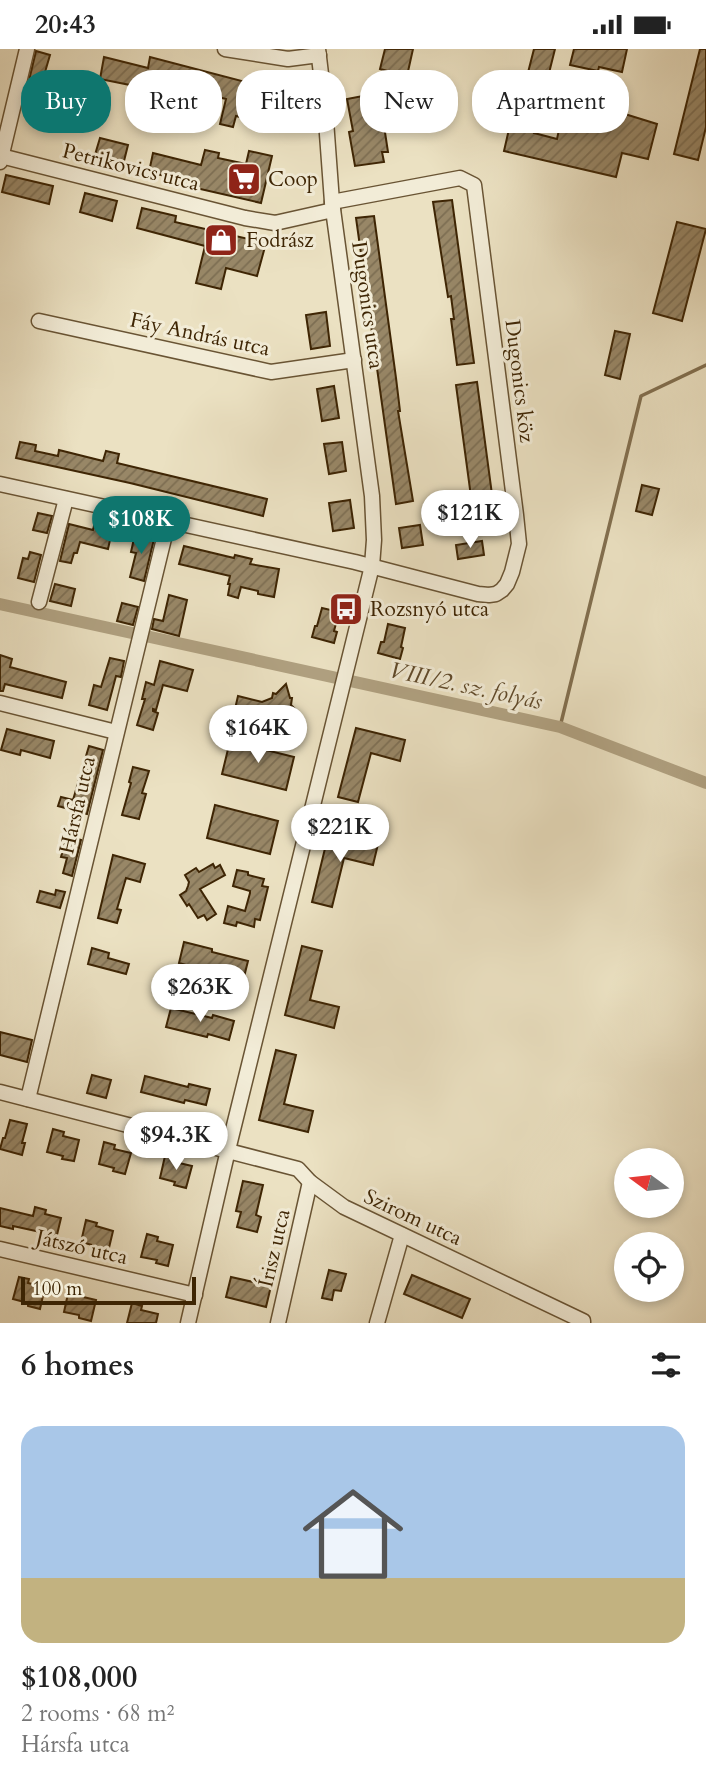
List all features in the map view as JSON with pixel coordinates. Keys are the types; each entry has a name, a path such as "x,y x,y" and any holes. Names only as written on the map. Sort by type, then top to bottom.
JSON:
{"street":[{"path":"1,159 27,49"},
{"path":"225,49 288,59 319,52"},
{"name":"Dugonics utca","path":"188,1323 372,566 372,496 332,206 326,107 319,52"},
{"name":"Petrikovics utca","path":"1,159 275,223 332,206"},
{"name":"Dugonics köz","path":"332,206 460,178 474,185 516,515 519,544 507,583 496,593 478,594 372,566"},
{"name":"Fáy András utca","path":"39,321 271,372 354,360"},
{"path":"0,484 372,566"},
{"path":"39,602 66,499"},
{"name":"Hársfa utca","path":"28,1099 168,522"},
{"path":"0,703 116,732"},
{"name":"Szirom utca","path":"0,1091 298,1169 310,1182 344,1207 583,1322"},
{"name":"Írisz utca","path":"278,1323 310,1182"},
{"path":"377,1323 402,1235"},
{"name":"Játszó utca","path":"0,1249 195,1295"}],"building":[{"path":"385,49 413,49 408,70 380,69"},
{"path":"534,49 555,49 550,70 529,70"},
{"path":"574,49 627,49 622,70 599,67 598,70 593,70 570,65"},
{"path":"700,49 706,49 706,127 698,160 674,154"},
{"path":"36,51 50,55 46,70 31,70"},
{"path":"104,57 148,68 150,57 200,70 125,70 125,84 111,81 111,70 102,70"},
{"path":"222,76 236,79 236,116 233,127 222,124 226,99 222,98"},
{"path":"360,97 360,133 385,133 388,152 382,152 384,162 355,166 349,132 353,131 347,99"},
{"path":"629,115 657,124 648,159 622,153 616,177 504,151 508,133 534,133 557,139 558,133 629,133"},
{"path":"100,138 128,145 123,165 94,158"},
{"path":"205,150 219,153 218,158 246,164 249,151 272,156 261,203 196,188 197,184 149,172 153,153 201,165"},
{"path":"6,175 53,186 49,204 2,192"},
{"path":"85,193 117,201 112,221 80,212"},
{"path":"452,200 474,363 457,365 451,296 448,297 433,202"},
{"path":"142,208 176,216 175,222 266,243 257,276 226,268 221,289 196,283 205,246 137,228"},
{"path":"374,216 398,411 413,501 396,504 356,218"},
{"path":"677,222 706,229 682,321 653,313"},
{"path":"326,312 330,346 311,349 306,315"},
{"path":"615,331 630,334 620,379 605,375"},
{"path":"477,382 495,517 470,521 468,505 472,504 456,385"},
{"path":"334,386 339,418 322,421 317,389"},
{"path":"20,442 36,445 35,451 58,456 59,450 103,461 106,451 119,454 117,463 267,499 263,516 16,458"},
{"path":"342,442 346,471 329,474 324,444"},
{"path":"642,485 659,489 652,515 636,511"},
{"path":"350,500 354,528 333,531 329,503"},
{"path":"38,513 52,516 47,533 33,530"},
{"path":"69,524 112,531 108,549 80,542 71,563 60,561"},
{"path":"420,525 423,545 402,548 399,528"},
{"path":"135,534 154,539 144,581 130,577 136,553 131,552"},
{"path":"482,541 484,555 458,559 456,545"},
{"path":"184,546 234,558 235,555 252,559 250,564 279,569 274,597 241,587 238,598 228,595 230,576 179,564"},
{"path":"30,552 41,555 34,582 18,578 23,558 28,559"},
{"path":"55,584 75,589 71,606 50,601"},
{"path":"169,595 187,600 179,636 152,629 154,619 163,621"},
{"path":"122,603 138,607 133,625 117,621"},
{"path":"322,608 339,612 334,643 312,637"},
{"path":"388,624 405,628 400,659 378,653"},
{"path":"0,655 12,659 10,667 66,682 62,698 5,684 3,691 0,691"},
{"path":"110,658 124,661 121,677 116,676 107,710 89,705 94,685 101,687"},
{"path":"160,661 193,670 187,691 163,685 156,710 153,709 158,713 153,730 137,725 145,699 142,699 146,682 154,685"},
{"path":"286,684 292,698 291,705 296,710 288,714 286,723 282,722 281,725 255,718 254,722 249,721 247,725 232,722 238,696 262,702 272,698 273,693 276,694"},
{"path":"356,728 405,740 400,761 371,753 358,802 338,797"},
{"path":"7,729 54,741 50,758 21,750 20,755 1,750"},
{"path":"230,741 294,757 286,790 222,774"},
{"path":"89,746 103,750 87,814 58,806 61,797 73,800"},
{"path":"133,767 149,771 142,793 146,794 139,819 122,815"},
{"path":"215,805 278,821 270,854 207,838"},
{"path":"329,832 378,844 373,865 344,858 332,907 312,902"},
{"path":"67,836 81,840 72,876 63,873 67,858 61,857"},
{"path":"113,855 145,864 140,882 126,878 117,909 121,910 117,923 98,918"},
{"path":"213,864 215,868 220,865 225,875 200,889 216,914 207,920 204,915 198,918 180,895 186,891 189,882 185,875 196,868 199,872"},
{"path":"237,870 264,879 262,886 268,887 260,920 255,919 254,927 237,922 236,926 224,923 228,906 245,911 250,893 233,886"},
{"path":"56,890 65,892 60,908 37,902 40,891 55,895"},
{"path":"184,942 248,961 243,981 179,963"},
{"path":"302,946 322,951 310,1000 339,1007 334,1028 285,1015"},
{"path":"92,948 109,953 108,958 129,964 126,974 88,964"},
{"path":"171,1008 234,1021 229,1040 166,1027"},
{"path":"0,1032 32,1040 27,1062 0,1055"},
{"path":"276,1050 296,1055 284,1104 313,1111 308,1132 259,1120"},
{"path":"92,1075 111,1080 106,1098 87,1093"},
{"path":"145,1076 188,1087 189,1084 210,1089 206,1105 185,1100 184,1103 141,1092"},
{"path":"10,1120 27,1124 22,1155 0,1149"},
{"path":"53,1129 64,1132 63,1136 79,1140 74,1161 47,1152"},
{"path":"104,1142 115,1145 114,1149 131,1153 125,1174 99,1164"},
{"path":"165,1156 176,1159 175,1162 192,1166 186,1188 160,1178"},
{"path":"243,1181 263,1185 256,1215 261,1217 257,1232 237,1227 241,1212 236,1211"},
{"path":"35,1207 46,1210 45,1214 61,1218 56,1239 44,1236 45,1233 0,1226 0,1208 33,1216"},
{"path":"86,1220 113,1231 108,1252 81,1242"},
{"path":"147,1234 158,1237 157,1241 173,1245 168,1266 156,1263 157,1260 141,1257"},
{"path":"329,1270 346,1274 341,1291 334,1290 332,1300 322,1298"},
{"path":"412,1275 470,1299 462,1318 404,1294"},
{"path":"19,1277 29,1279 28,1283 45,1287 40,1309 13,1299"},
{"path":"231,1277 271,1286 266,1307 226,1297"},
{"path":"69,1289 80,1292 79,1296 96,1300 91,1321 64,1312"},
{"path":"132,1303 142,1306 141,1310 158,1314 156,1323 127,1323"}],"waterway":[{"name":"VIII/2. sz. folyás","path":"560,727 641,396 706,365"},
{"name":"VIII/2. sz. folyás","path":"0,604 560,727 706,783"}],"place":[{"name":"Coop","path":"244,179"},
{"name":"Fodrász","path":"221,240"},
{"name":"Rozsnyó utca","path":"346,609"}]}
